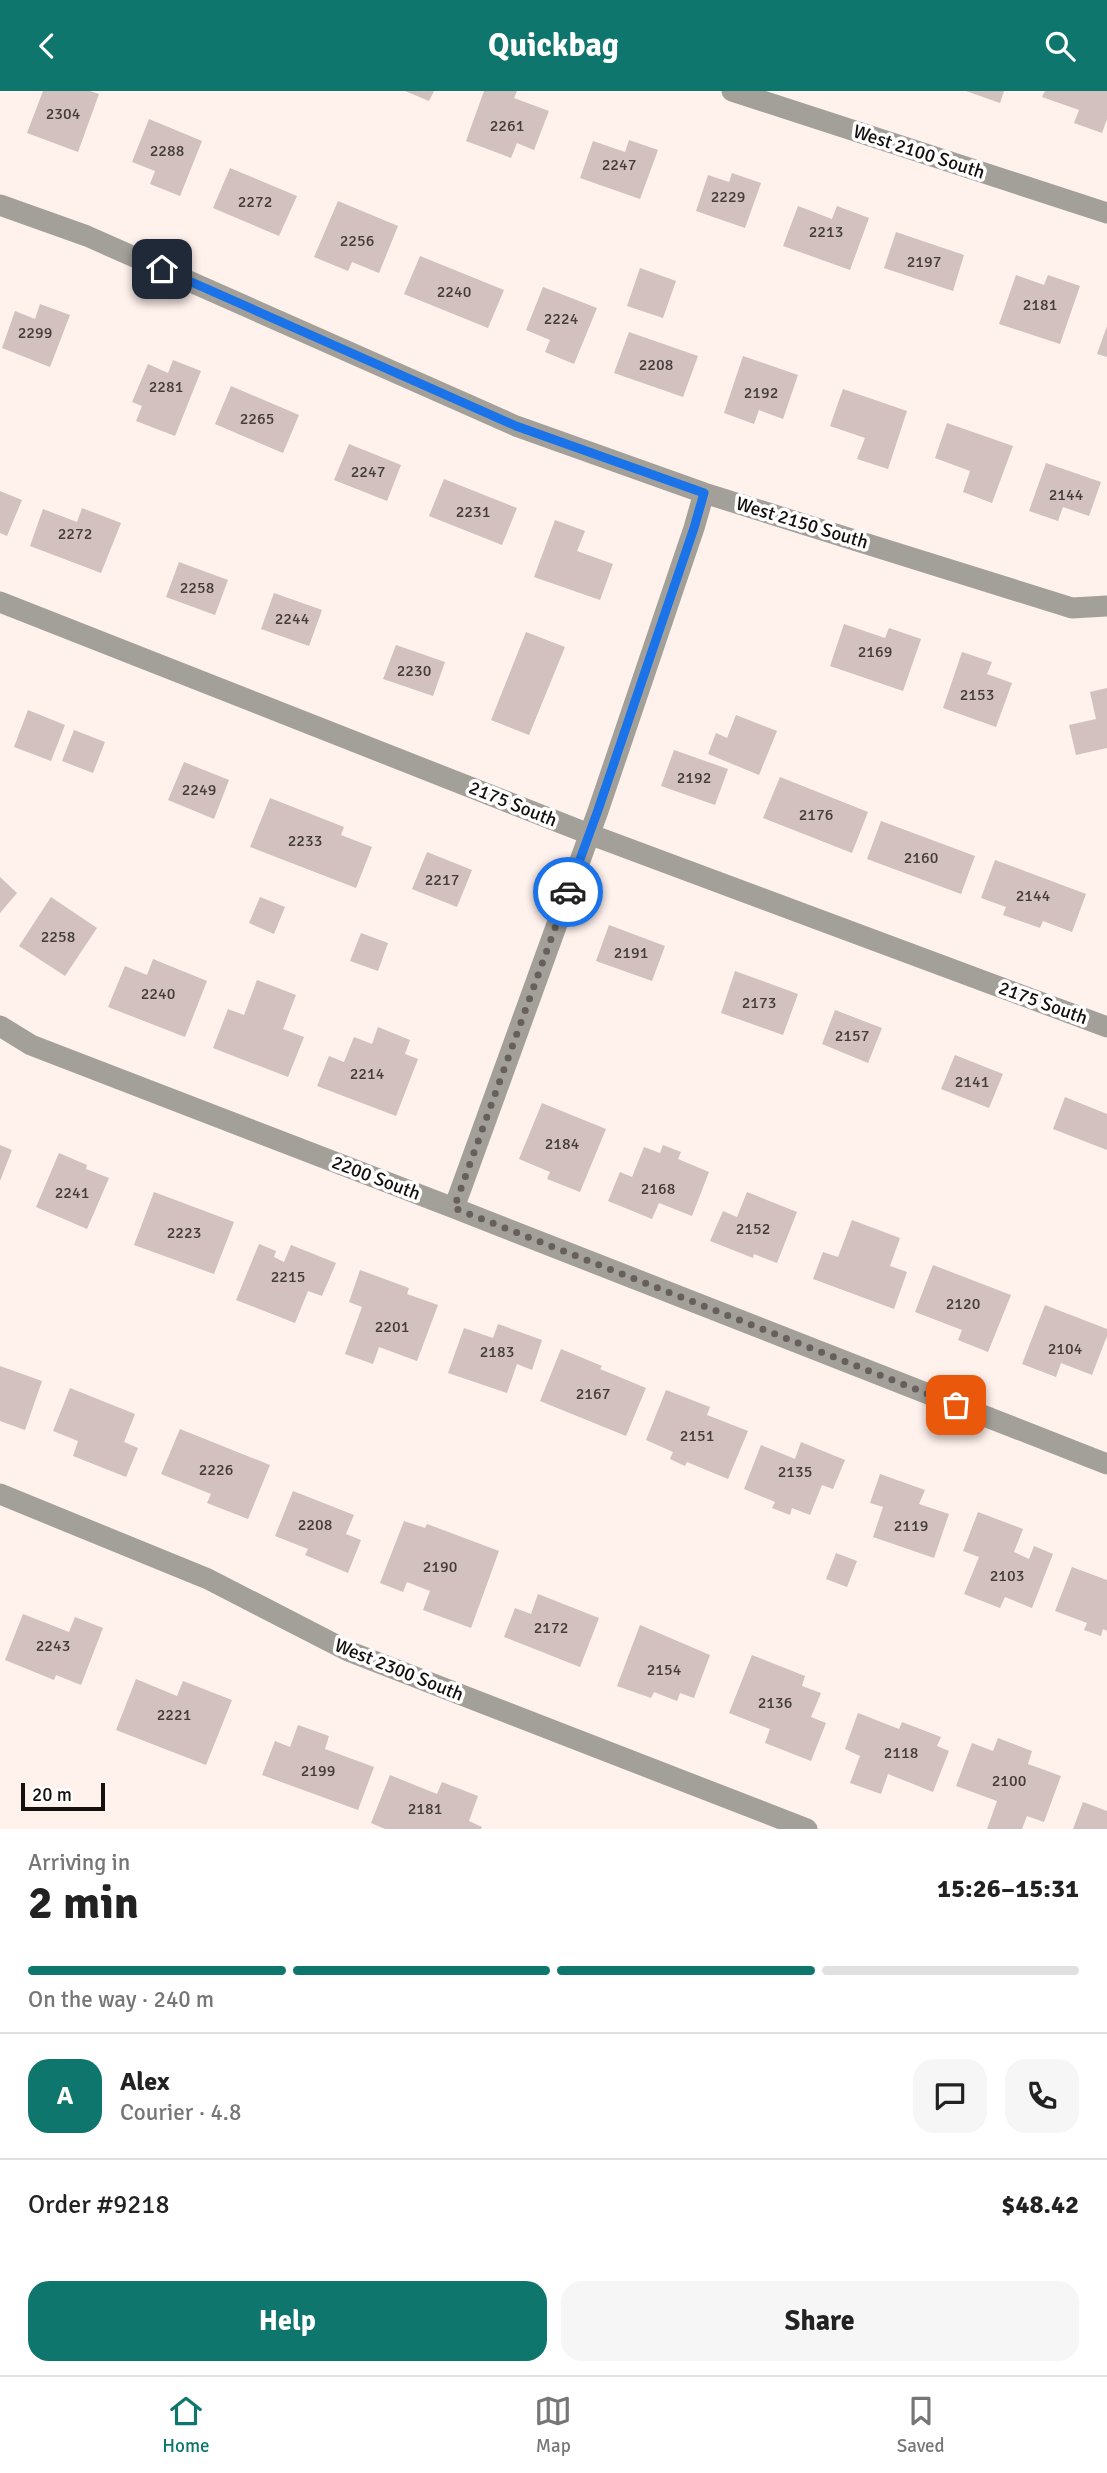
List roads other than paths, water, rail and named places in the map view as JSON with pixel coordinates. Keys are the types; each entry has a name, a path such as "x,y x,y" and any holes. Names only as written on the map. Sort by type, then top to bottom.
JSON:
{"street":[{"name":"West 2100 South","path":"732,91 1107,213"},
{"name":"West 2150 South","path":"0,205 87,236 516,426 704,493 1072,608 1107,606"},
{"path":"454,1208 589,834 704,493"},
{"name":"2175 South","path":"0,602 589,834 1107,1027"},
{"name":"2200 South","path":"0,1026 31,1045 1107,1464"},
{"name":"West 2300 South","path":"0,1494 208,1579 348,1651 807,1829"}]}
